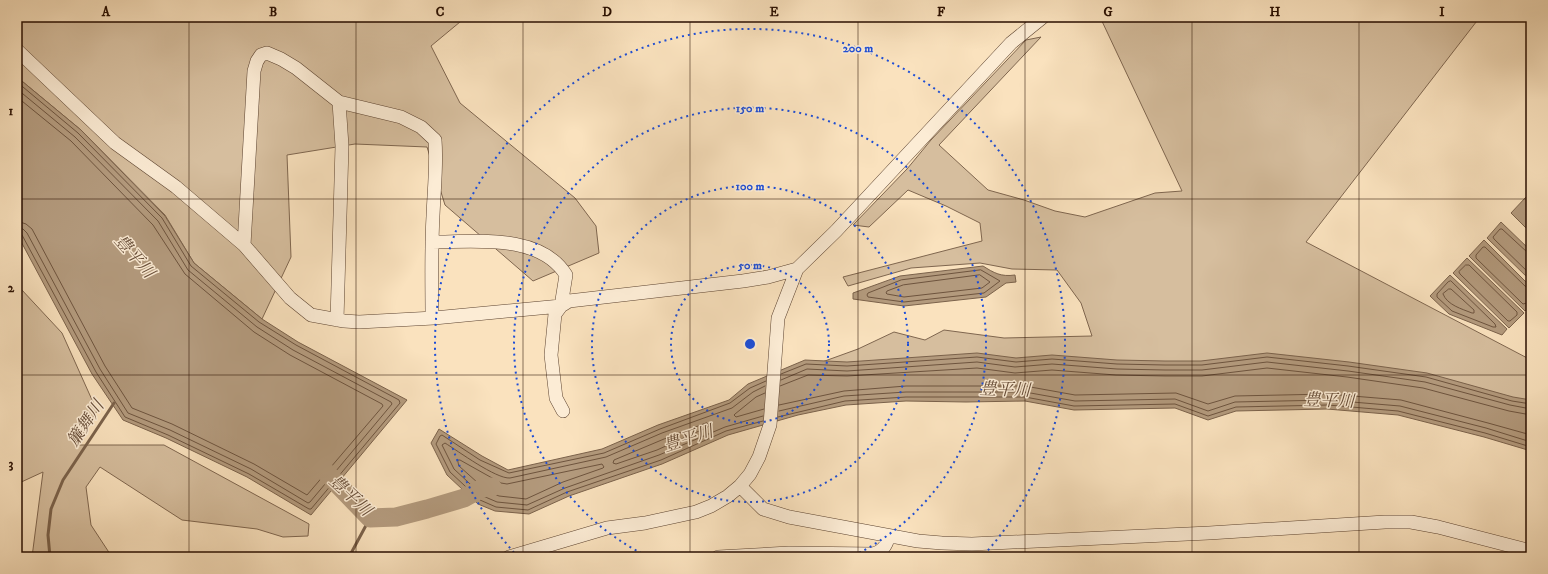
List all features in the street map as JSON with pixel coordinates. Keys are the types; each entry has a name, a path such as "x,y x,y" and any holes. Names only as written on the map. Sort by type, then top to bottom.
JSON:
{"street":[{"path":"509,557 607,528 696,512 712,506 740,486 750,474 759,457 770,425 778,318 797,269 841,225 1011,43 1043,17"},
{"path":"17,50 115,143 176,187 244,246 290,298 311,315 359,322 432,318 561,306"},
{"path":"244,246 254,71 257,61 261,56 267,54 281,59 339,102 401,117 421,127 435,140 437,160 432,242 432,318"},
{"path":"337,320 342,146 339,102"},
{"path":"432,242 511,243 534,250 550,258 566,275 561,306"},
{"path":"563,411 556,398 551,355 555,314 561,306 569,301 743,281 768,277 797,269"},
{"path":"740,486 763,510 789,517 918,541 972,544 1209,534 1385,522 1411,522 1462,532 1531,551"},
{"path":"718,557 789,553 873,554 881,552 887,544 889,536"}],"shaded area":[{"path":"17,17 466,17 431,46 460,103 575,198 596,226 599,253 533,281 445,205 427,147 355,144 287,155 291,257 262,319 194,263 165,215 81,130 17,77"},
{"path":"1100,17 1480,17 1306,242 1531,360 1531,407 789,374 858,349 894,332 925,340 944,330 1004,338 1092,336 1081,303 1057,270 1012,269 980,263 911,268 848,286 843,277 982,241 980,223 946,206 908,190 869,227 853,225 1026,40 1041,37 939,145 988,190 1024,200 1055,211 1085,217 1155,193 1182,191"},
{"path":"17,281 21,289 62,333 97,411 76,445 164,445 309,524 308,536 283,537 257,529 182,520 100,467 86,487 91,525 112,557 32,557 43,472 17,484"}],"water":[{"path":"17,77 81,130 165,216 194,263 262,319 298,342 407,400 311,515 247,477 166,438 123,420 92,374 17,234"},
{"path":"1526,197 1531,201 1531,233 1511,213"},
{"path":"1501,222 1531,251 1531,281 1487,238"},
{"path":"1484,240 1531,287 1531,305 1525,311 1469,256"},
{"path":"1467,258 1524,313 1509,328 1453,273"},
{"path":"983,266 998,274 1015,275 1016,282 1006,283 986,297 904,306 853,299 853,293 900,276"},
{"path":"1450,275 1507,329 1502,335 1449,314 1430,296"},
{"path":"977,353 1016,358 1052,355 1117,360 1201,361 1267,353 1349,362 1427,373 1513,397 1531,400 1531,451 1484,437 1398,415 1327,409 1236,411 1208,420 1175,408 1074,410 1025,401 906,401 846,405 798,415 728,435 662,464 569,496 529,514 495,511 478,504 447,475 431,443 439,429 482,456 508,470 602,449 658,425 729,400 748,384 805,360 847,362"}],"waterway":[{"name":"簾舞川","path":"50,557 48,535 51,509 63,480 114,403"},
{"name":"豊平川","path":"320,466 370,518 396,517 464,498 482,488 492,487"},
{"path":"349,557 370,518"}]}
